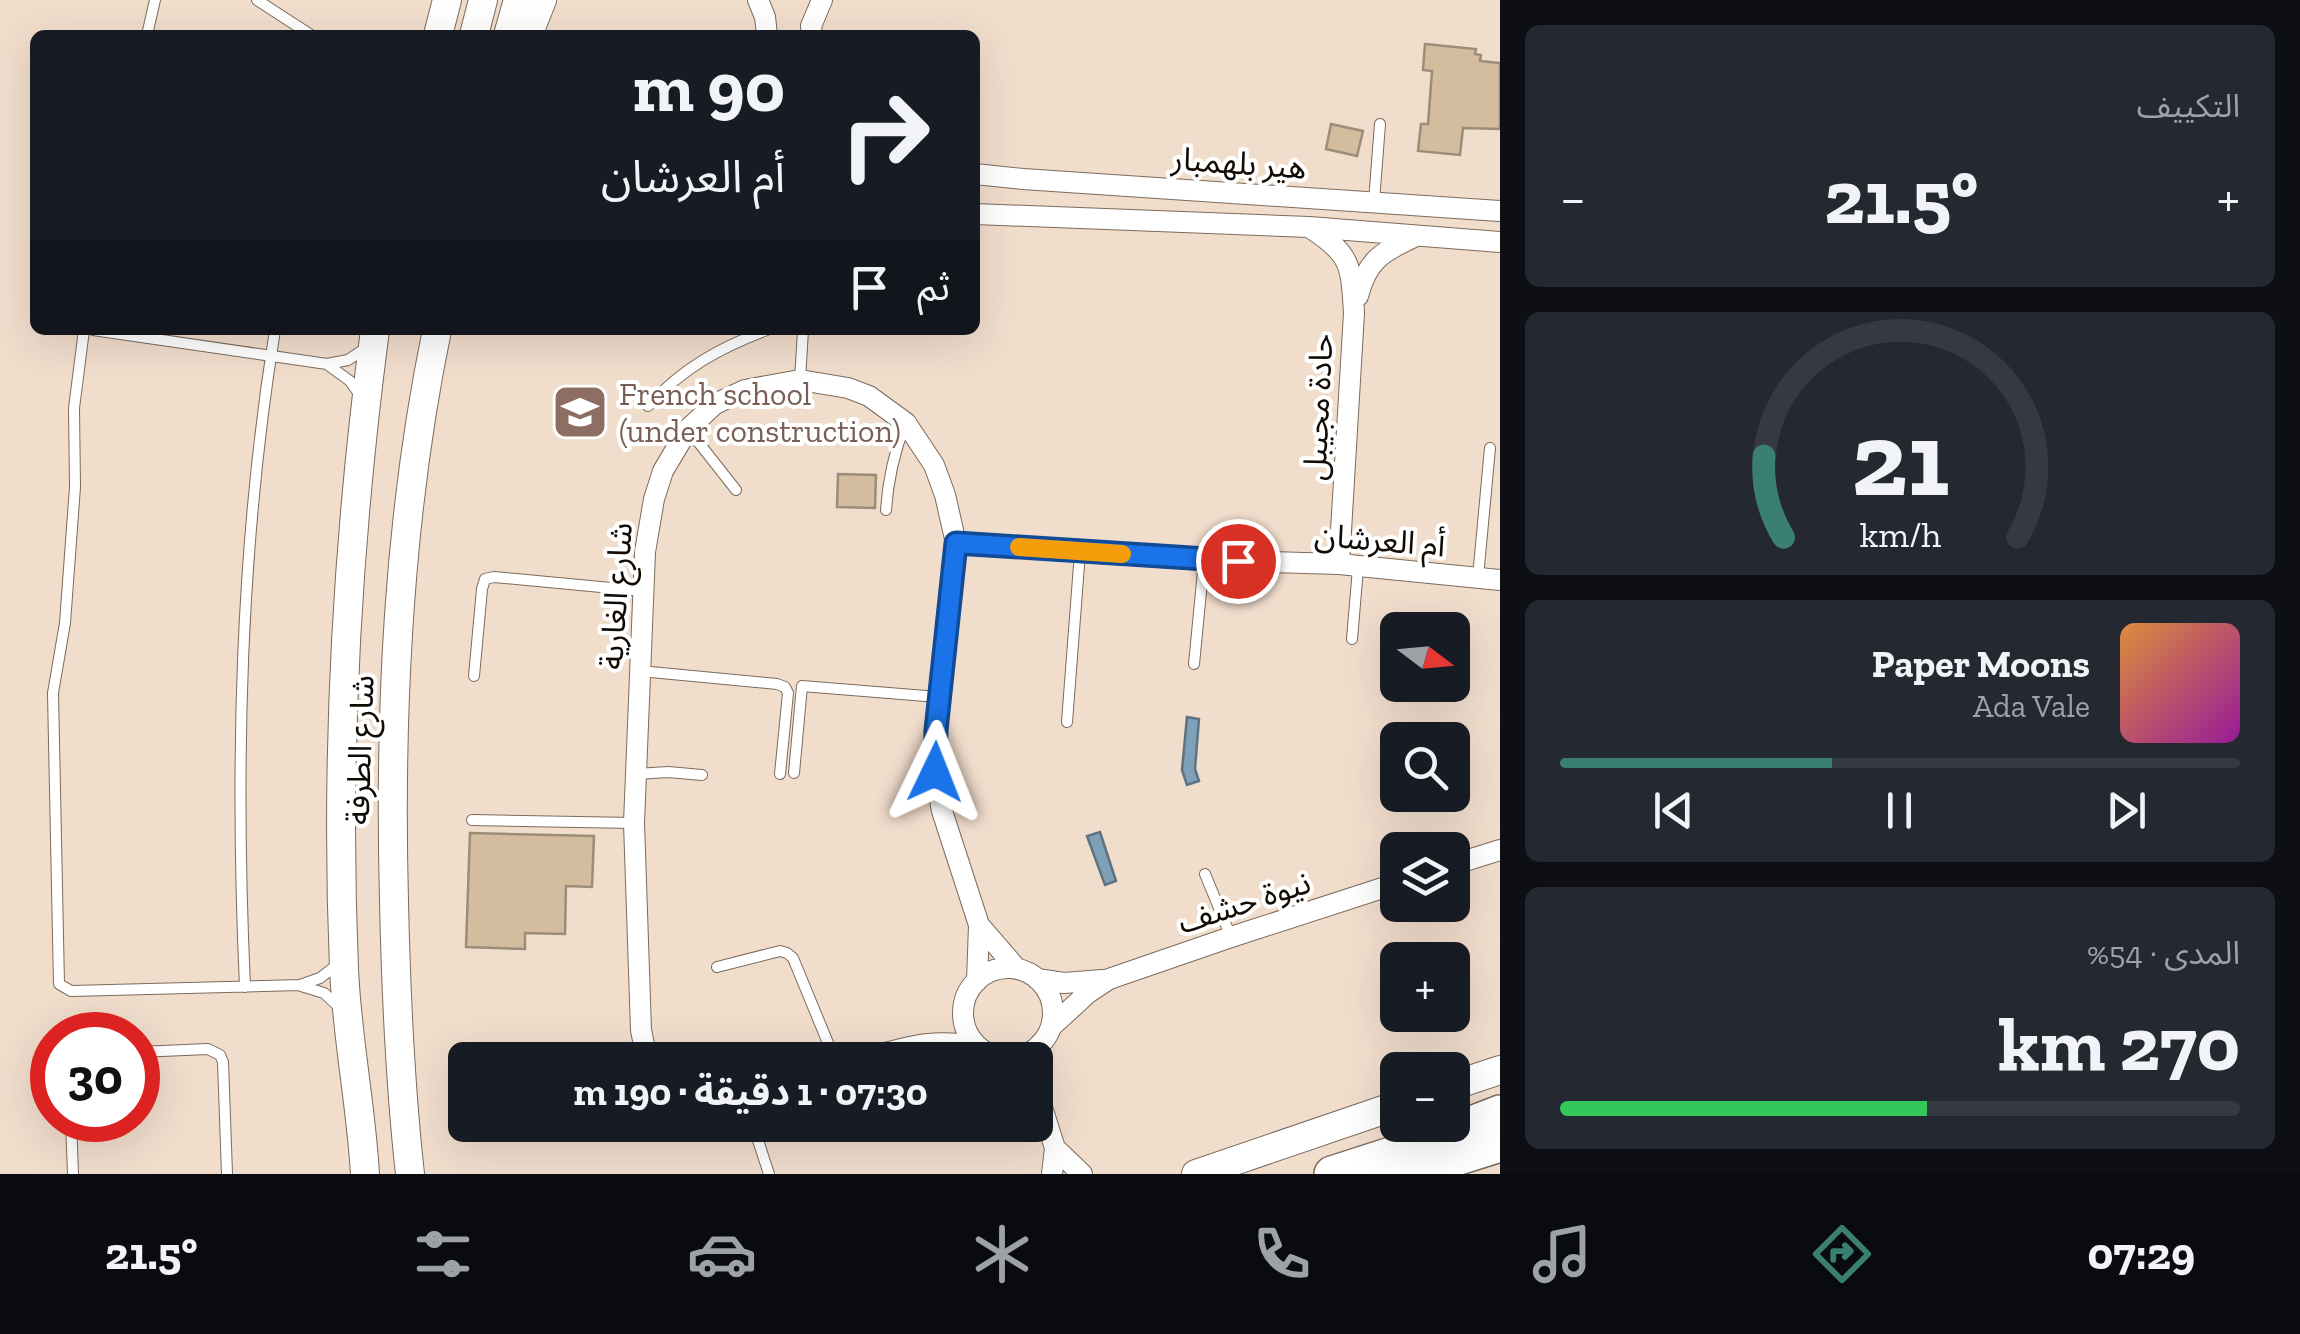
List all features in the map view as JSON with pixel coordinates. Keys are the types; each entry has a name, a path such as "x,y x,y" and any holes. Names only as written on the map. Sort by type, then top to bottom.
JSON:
{"highway":[{"path":"1332,1174 1500,1113"},
{"path":"1405,1174 1500,1144"}],"main road":[{"path":"428,0 433,30"},
{"path":"436,30 447,0"},
{"path":"475,30 484,0"},
{"path":"509,30 518,0"},
{"path":"530,30 542,0"},
{"name":"شارع الطرفة","path":"365,1174 344,957 340,828 345,645 360,436 374,335"},
{"name":"شارع الطرفة","path":"410,1174 395,966 394,722 407,528 436,335"},
{"path":"1470,1080 1500,1070"},
{"path":"1196,1174 1380,1111"},
{"path":"360,1112 377,1174"}],"street":[{"path":"811,0 811,30"},
{"path":"811,30 822,0"},
{"name":"هير بلهمبار","path":"980,175 1500,211"},
{"name":"هير بلهمبار","path":"980,214 1309,227 1500,242"},
{"name":"حادة مجيبل","path":"1309,227 1332,242 1349,266 1354,313 1349,566"},
{"name":"حادة مجيبل","path":"1354,313 1362,282 1375,259 1416,236"},
{"name":"شارع الغارية","path":"643,1042 634,823 644,552 664,471 688,429 715,404 745,390 800,380 848,388 869,396 906,423 934,465 956,543 935,772 942,811 979,925 977,981"},
{"name":"أم العرشان","path":"956,543 1349,566 1500,580"},
{"path":"1470,859 1500,850"},
{"name":"نيوة حشف","path":"1038,979 1064,983 1109,979 1380,889"},
{"name":"شارع الغارية","path":"979,925 1017,969"},
{"path":"975,1042 965,1024 966,999 977,981 992,972 1017,969 1038,979 1050,996 1052,1006 1045,1042"},
{"name":"نيوة حشف","path":"1046,1036 1078,1000 1109,979"},
{"path":"923,1042 964,1010"},
{"path":"1040,1042 1046,1036"},
{"path":"1053,1142 1082,1174"},
{"path":"1052,1174 1055,1148"}],"lane":[{"path":"148,30 156,0"},
{"path":"257,0 303,30"},
{"path":"276,12 281,0"},
{"path":"1374,201 1380,124"},
{"path":"83,335 74,408 75,487 65,623 53,693 58,980 62,988 71,991 300,985 334,1001 349,1022"},
{"path":"128,335 327,364 358,355 374,335"},
{"path":"245,987 240,882 242,671 250,548 275,335"},
{"path":"648,406 693,365 754,335"},
{"path":"800,380 803,336"},
{"path":"327,364 350,380 365,404"},
{"path":"886,510 888,479 906,423"},
{"path":"688,429 736,490"},
{"path":"1478,578 1490,448"},
{"path":"1067,722 1080,551"},
{"path":"1194,664 1204,560"},
{"path":"1349,566 1352,639"},
{"path":"474,676 485,579 643,591"},
{"path":"640,671 785,687 788,693 780,774"},
{"path":"794,773 802,686 939,698"},
{"path":"636,774 702,774"},
{"path":"472,820 634,823"},
{"path":"1205,874 1230,937"},
{"path":"717,967 780,951 787,953 793,958 827,1042"},
{"path":"300,985 320,978 344,957"},
{"path":"160,1051 208,1050 220,1055 226,1174"},
{"path":"72,1142 73,1174"},
{"path":"759,1142 769,1174"}],"water":[{"path":"1187,717 1199,719 1195,769 1199,781 1187,785 1182,770"},
{"path":"1100,832 1116,881 1105,885 1087,836"}],"building":[{"path":"1425,44 1476,49 1480,61 1500,63 1500,129 1463,128 1460,155 1418,151 1421,124 1428,124 1432,71 1423,70"},
{"path":"1331,124 1363,131 1357,156 1326,149"},
{"path":"838,474 876,475 875,508 837,507"},
{"path":"470,833 594,836 592,887 566,886 565,934 525,933 525,949 466,947"}],"slow traffic":[{"path":"1019,547 1122,554"}],"place":[{"name":"French school (under construction)","path":"580,412"}],"route":[{"path":"935,772 956,543 1238,561"}]}
